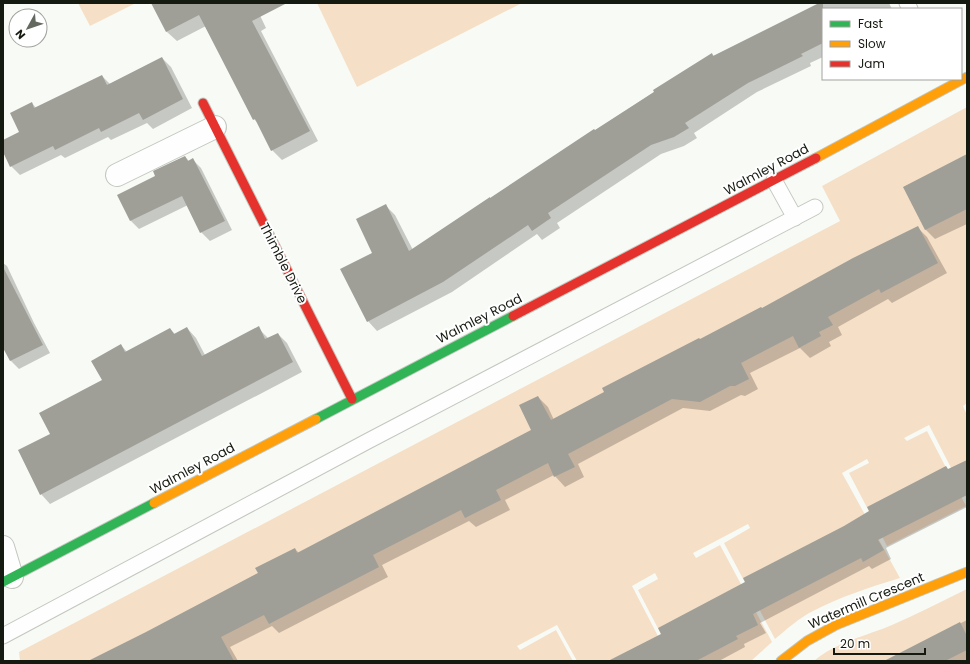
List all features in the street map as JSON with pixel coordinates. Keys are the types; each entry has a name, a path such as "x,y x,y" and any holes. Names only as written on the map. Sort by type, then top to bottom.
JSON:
{"main road":[{"name":"Walmley Road","path":"8,579 774,180 942,84 956,80"},
{"name":"Thimble Drive","path":"203,103 352,399"},
{"name":"Watermill Crescent","path":"781,661 806,640 831,627 967,572"}],"street":[{"path":"117,175 215,127"},
{"path":"3,547 8,579"}],"lane":[{"path":"774,180 795,218"},
{"path":"3,636 368,441 815,207"}],"shaded area":[{"path":"78,3 136,3 90,26"},
{"path":"317,3 522,3 357,87"},
{"path":"967,107 967,403 963,406 967,415 967,499 929,425 904,438 907,441 927,431 966,506 887,546 849,473 869,463 867,459 842,473 900,578 855,593 823,606 803,617 775,639 724,543 750,528 748,524 693,553 696,558 720,545 772,642 751,661 675,661 638,590 658,579 655,573 632,586 671,661 577,661 557,625 517,646 520,650 556,630 573,661 20,661 19,652 840,221 822,186"},
{"path":"967,589 967,661 814,661 841,644 892,625"}],"building":[{"path":"151,3 287,3 252,21 310,131 271,151 255,119 253,120 199,15 166,32"},
{"path":"819,3 823,3 822,44 801,54 803,56 748,83 685,123 689,128 674,137 651,145 548,213 551,218 532,231 528,225 443,282 367,322 340,269 372,253 356,219 386,204 409,251 594,129 595,130 654,92 653,90 712,53 713,56"},
{"path":"162,57 183,99 143,120 139,113 101,132 99,128 55,150 53,146 10,167 3,152 3,140 19,132 10,113 32,102 34,108 102,75 107,85"},
{"path":"967,154 967,209 925,230 903,187"},
{"path":"185,156 188,161 193,158 225,221 200,233 182,196 130,221 117,195 155,176 153,171"},
{"path":"918,226 938,263 881,293 879,289 828,317 833,325 819,332 821,336 799,348 793,336 741,363 749,379 735,386 730,386 700,402 672,399 568,454 575,467 554,477 548,463 496,490 501,500 465,518 461,510 373,555 379,567 269,624 264,615 221,637 234,661 88,661 258,573 255,568 295,548 297,553 531,430 519,405 538,396 551,420 604,392 602,388 761,307 762,308 853,258"},
{"path":"3,267 43,345 10,361 3,348"},
{"path":"259,326 265,339 278,333 293,362 40,495 18,450 50,434 39,413 102,380 91,361 121,344 125,352 170,328 174,334 187,327 202,356"},
{"path":"967,460 967,495 878,540 884,550 863,562 861,558 753,614 758,625 736,636 738,639 696,661 608,661 661,634 658,628 745,582 743,578 844,526 869,511 867,507 946,466 948,469"},
{"path":"960,622 967,636 967,650 945,661 884,661"}],"traffic: fast":[{"path":"316,419 513,316"},
{"path":"3,582 154,503"}],"traffic: slow":[{"path":"962,80 967,77"},
{"path":"816,158 961,80"},
{"path":"154,503 316,419"},
{"path":"781,661 807,641 836,625 967,572"}],"traffic: jam":[{"path":"203,103 352,399"},
{"path":"513,316 816,158"}]}
